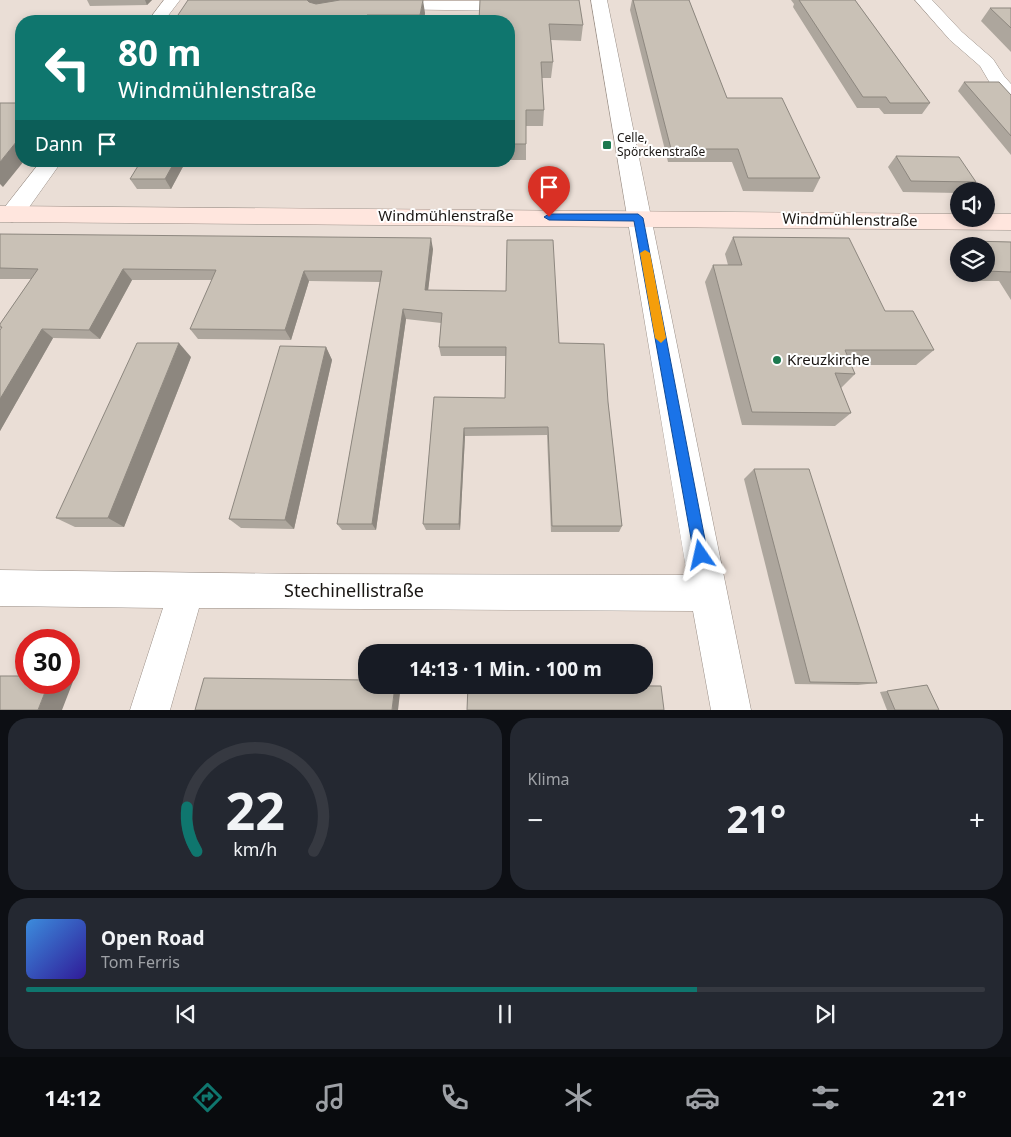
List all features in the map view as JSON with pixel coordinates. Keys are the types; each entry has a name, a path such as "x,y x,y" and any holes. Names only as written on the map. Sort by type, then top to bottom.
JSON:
{"street":[{"path":"161,15 172,0"},
{"path":"923,0 956,36 987,63 996,79 1011,95"},
{"path":"581,7 599,4 731,710"},
{"path":"369,6 533,7"},
{"path":"6,214 47,167"},
{"name":"Windmühlenstraße","path":"6,214 1011,222"},
{"name":"Stechinellistraße","path":"0,588 708,593"},
{"path":"150,710 186,590"}],"building":[{"path":"188,0 307,0 316,4 340,0 423,0 420,15 178,15"},
{"path":"480,0 579,0 583,25 549,24 553,62 541,62 544,110 526,110 526,144 515,144 515,15 479,15"},
{"path":"633,0 689,0 727,98 782,98 820,178 748,178 738,149 671,149"},
{"path":"799,0 855,0 930,103 890,103 886,97 863,97"},
{"path":"990,8 1011,8 1011,28"},
{"path":"964,82 999,82 1011,95 1011,136"},
{"path":"0,103 15,103 15,143 0,162"},
{"path":"896,156 959,157 976,182 911,181"},
{"path":"137,167 172,167 165,179 130,179"},
{"path":"0,234 431,238 425,290 506,291 507,240 553,240 559,343 604,344 608,402 622,526 552,526 548,427 464,428 459,524 423,524 434,397 505,398 506,347 439,347 442,313 403,309 372,524 337,524 382,271 304,271 285,330 190,329 216,270 123,269 89,330 42,329 0,399 0,330 2,327 0,327 0,324 38,269 0,268"},
{"path":"733,237 849,238 885,311 913,311 934,350 845,350 855,374 835,373 851,413 752,412 713,265 742,265"},
{"path":"995,242 1011,242 1011,272 995,271"},
{"path":"137,343 179,343 108,518 56,518"},
{"path":"280,346 326,347 285,520 229,519"},
{"path":"754,469 809,469 877,683 810,682"},
{"path":"0,676 15,676 15,694 44,694 38,710 0,710"},
{"path":"204,678 358,680 358,694 394,694 392,710 195,710"},
{"path":"927,685 939,710 895,710 887,691"},
{"path":"653,686 661,686 664,710 467,710 468,694 653,694"}],"slow traffic":[{"path":"645,253 661,338"}],"place":[{"name":"Celle, Spörckenstraße","path":"607,145"},
{"name":"Kreuzkirche","path":"777,360"}],"route":[{"path":"549,217 638,218 701,555"}]}
